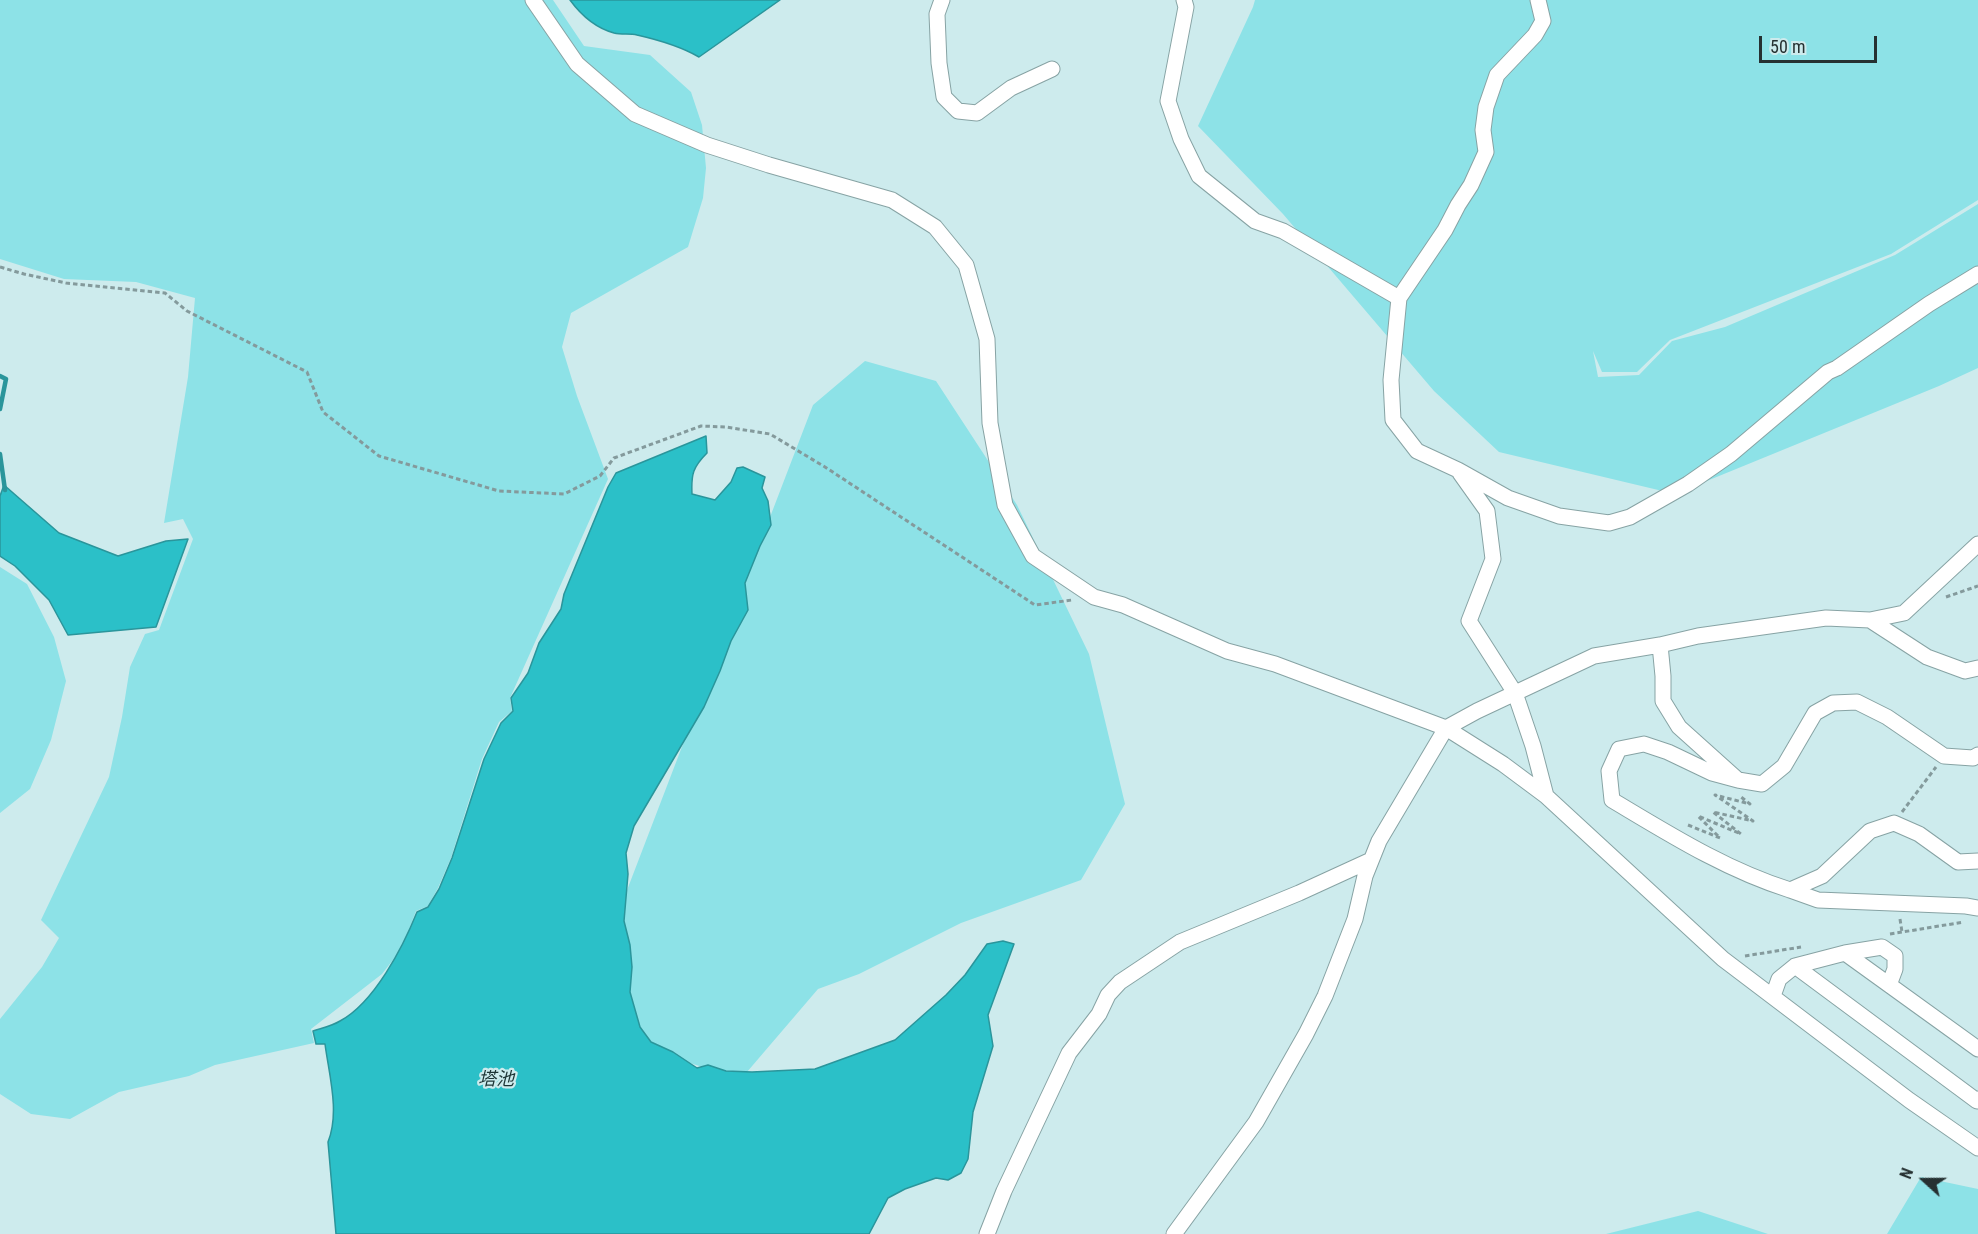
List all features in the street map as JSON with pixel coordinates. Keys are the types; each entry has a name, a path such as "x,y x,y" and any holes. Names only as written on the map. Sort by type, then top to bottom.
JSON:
{"street":[{"path":"533,0 577,64 635,114 707,145 892,200 935,228 966,265 987,339 990,423 1005,505 1033,556 1094,597 1123,605 1227,651 1275,664 1446,728 1503,764 1546,796 1723,959 1909,1100 1977,1144"},
{"path":"942,0 937,14 939,63 944,97 958,111 977,113 1011,88 1052,69"},
{"path":"1185,0 1186,8 1168,101 1199,176 1255,221 1283,231 1399,298"},
{"path":"1538,0 1543,21 1535,35 1497,75 1486,107 1483,130 1486,152 1471,185 1445,230 1399,298 1391,380 1393,420 1416,451 1458,470 1508,498 1559,516 1609,523 1630,518 1688,484 1731,454 1828,372 1838,368 1929,304 1978,274"},
{"path":"1458,470 1487,511 1493,559 1469,621 1515,693 1533,746 1546,796"},
{"path":"1174,1234 1256,1122 1306,1034 1325,996 1354,919 1371,860 1388,824 1446,728 1594,656 1698,636 1826,618 1870,620 1904,614 1978,544"},
{"path":"1870,620 1927,657 1965,671 1978,668"},
{"path":"1659,645 1663,700 1679,727 1736,786"},
{"path":"1978,755 1973,758 1944,756 1887,717 1857,702 1833,703 1815,713 1784,766 1762,784 1736,786 1668,752 1644,744 1619,749 1609,771 1612,800 1691,848 1758,880 1818,900 1978,908"},
{"path":"1790,890 1822,876 1870,831 1894,823 1919,834 1958,862 1978,861"},
{"path":"987,1234 1004,1191 1069,1053 1099,1014 1108,995 1120,982 1180,942 1299,893 1371,860"},
{"path":"1773,996 1779,979 1795,966 1845,953 1882,947 1895,956 1895,969 1889,985"},
{"path":"1845,953 1978,1049"},
{"path":"1795,966 1977,1101 1978,1099"}],"path":[{"path":"0,267 66,283 165,293 187,311 307,372 323,412 379,456 499,491 564,495 600,476 614,458 700,426 770,434 825,467 1035,605 1094,597"},
{"path":"1894,823 1944,756"},
{"path":"1691,848 1684,824 1720,838 1698,816 1741,834 1713,812 1753,821 1715,795 1750,804 1736,786"}],"shaded area":[{"path":"0,0 553,0 584,46 650,55 691,92 702,125 706,168 703,198 688,247 571,313 562,347 577,396 608,479 510,698 512,711 499,722 482,759 451,858 438,888 428,906 416,911 396,956 382,974 311,1029 314,1043 215,1065 189,1076 119,1092 70,1119 31,1114 0,1094 0,1019 42,967 59,938 41,920 109,777 130,667 145,634 159,630 193,539 183,519 164,523 188,377 195,298 136,282 64,279 0,259"},
{"path":"1255,0 1978,0 1978,200 1891,254 1670,340 1637,372 1602,372 1593,351 1598,377 1639,375 1672,341 1725,327 1895,255 1978,204 1978,368 1675,494 1499,452 1434,391 1283,214 1198,126"},
{"path":"865,361 936,381 1017,505 1089,654 1125,804 1081,880 961,923 859,974 818,989 741,1079 645,1049 610,981 624,898 813,405"},
{"path":"0,567 27,584 54,637 66,681 51,740 30,789 0,813"},
{"path":"1921,1177 1978,1189 1978,1234 1887,1234"},
{"path":"1698,1211 1768,1234 1606,1234"}],"water":[{"path":"570,0 780,0 699,57 661,41 634,34 617,34 607,31 589,20"},
{"name":"塔池","path":"706,436 707,453 694,471 692,494 715,500 731,482 737,468 743,467 765,477 762,488 768,501 771,525 745,583 748,610 731,641 704,707 634,826 626,853 628,874 624,921 632,967 630,992 640,1027 651,1042 673,1052 697,1068 708,1065 726,1071 752,1072 815,1069 895,1040 946,995 965,975 987,944 1003,941 1014,944 988,1015 993,1046 973,1112 968,1159 961,1173 948,1180 936,1178 888,1198 869,1234 336,1234 328,1142 333,1118 332,1093 325,1044 316,1044 313,1031 330,1026 352,1013 376,988 404,941 417,912 428,907 439,889 452,858 484,759 501,723 513,711 511,698 528,673 539,643 561,609 564,594 608,487 616,473"},
{"path":"4,485 59,533 118,556 166,541 188,539 156,627 68,635 49,600 15,566 0,556 0,496"}],"waterway":[{"path":"0,376 6,379 0,409"},
{"path":"0,454 5,490"}]}
